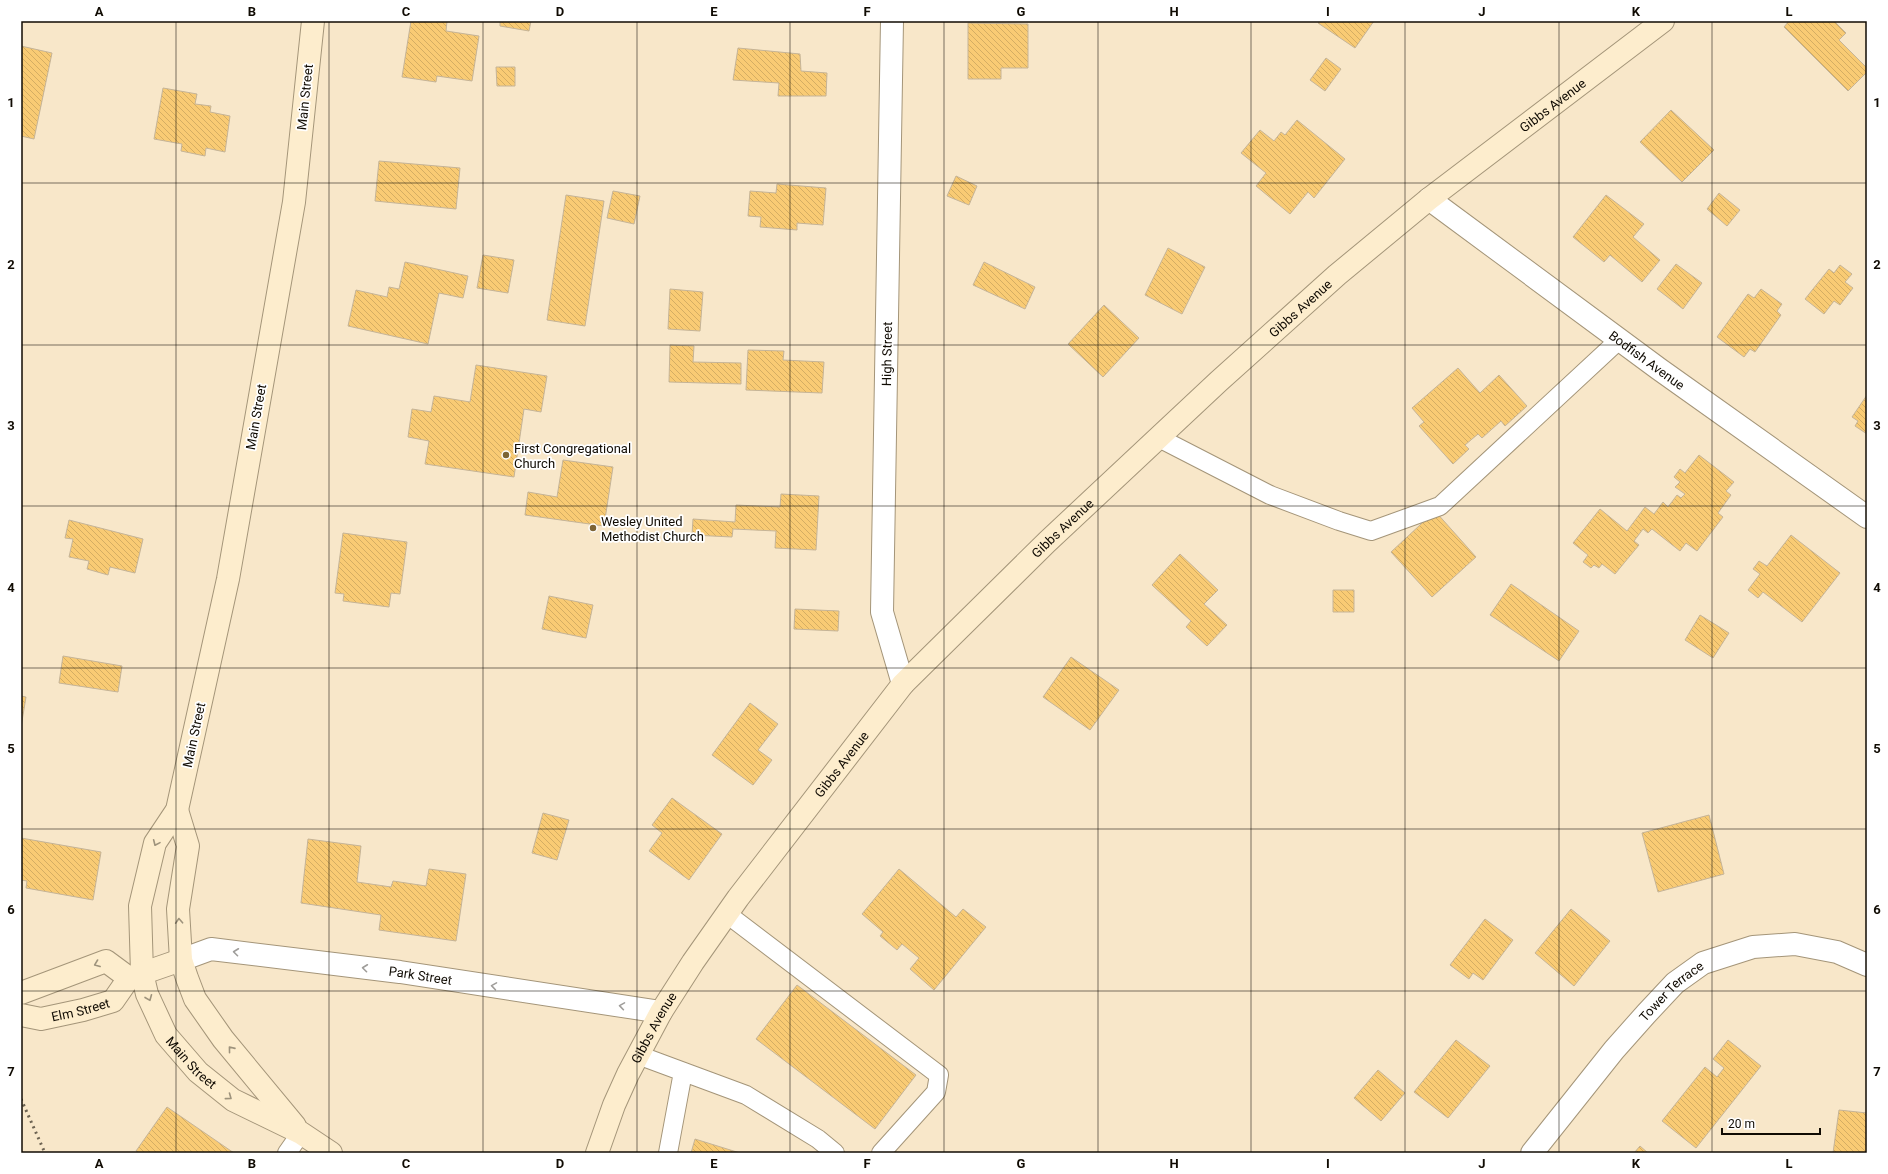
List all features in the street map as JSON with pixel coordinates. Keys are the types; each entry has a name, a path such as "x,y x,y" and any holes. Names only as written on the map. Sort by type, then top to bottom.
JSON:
{"main road":[{"name":"Main Street","path":"314,21 292,214 228,578 177,810 155,843 140,906 136,976 147,994 166,1035 198,1072 233,1100 301,1133 331,1153"},
{"name":"Gibbs Avenue","path":"597,1153 614,1105 661,1012 727,914 903,684 1036,553 1159,438 1337,276 1429,199 1663,21"},
{"name":"Main Street","path":"177,810 188,846 178,909 181,960 195,1000 237,1057 301,1133"},
{"path":"21,993 106,961 136,976 181,960"},
{"name":"Elm Street","path":"21,1015 41,1019 83,1010 113,1001 136,976"}],"street":[{"name":"High Street","path":"892,21 882,612 903,684"},
{"name":"Bodfish Avenue","path":"1429,199 1619,340 1867,517"},
{"name":"Tower Terrace","path":"1532,1153 1614,1050 1646,1014 1675,983 1703,963 1753,947 1795,944 1837,952 1867,965"},
{"name":"Park Street","path":"181,960 211,949 400,972 661,1012"}],"lane":[{"path":"1159,438 1270,495 1339,521 1371,531 1440,506 1619,340"},
{"path":"727,914 939,1075 936,1092 881,1153"},
{"path":"638,1055 746,1095 818,1139 835,1153"},
{"path":"668,1153 683,1072"},
{"path":"287,1153 301,1133"}],"building":[{"path":"411,21 447,21 446,31 479,36 472,81 437,76 436,82 402,77"},
{"path":"500,21 531,21 529,31 500,26"},
{"path":"1320,21 1374,21 1355,48 1318,23"},
{"path":"1789,21 1834,21 1846,33 1839,40 1867,68 1867,72 1848,91 1784,27"},
{"path":"968,23 1028,24 1028,68 1001,68 1001,79 968,79"},
{"path":"21,46 52,53 34,139 21,136"},
{"path":"738,48 800,54 801,71 827,73 826,96 778,96 779,83 733,80"},
{"path":"1326,58 1341,69 1325,91 1310,80"},
{"path":"496,67 515,67 515,86 497,86"},
{"path":"163,88 197,94 195,104 211,106 210,112 230,116 225,152 206,148 205,156 181,151 182,144 154,139"},
{"path":"1671,110 1714,150 1682,182 1640,142"},
{"path":"1297,120 1345,159 1314,198 1308,192 1290,214 1256,186 1266,173 1241,153 1260,130 1274,141 1281,132 1285,135"},
{"path":"379,161 460,168 456,209 375,201"},
{"path":"956,176 977,186 969,205 947,196"},
{"path":"777,184 826,188 823,225 797,223 797,230 760,227 761,217 748,216 750,191 776,193"},
{"path":"613,191 640,196 634,224 607,218"},
{"path":"1719,193 1740,210 1727,226 1707,209"},
{"path":"566,195 604,201 585,326 547,320"},
{"path":"1606,195 1644,224 1633,237 1660,260 1642,282 1610,255 1604,262 1573,237"},
{"path":"1168,248 1205,267 1182,314 1145,295"},
{"path":"483,255 514,260 508,293 477,288"},
{"path":"405,262 468,276 463,298 439,293 428,344 348,326 356,290 387,297 389,287 399,289"},
{"path":"984,262 1035,287 1025,309 973,285"},
{"path":"1676,264 1702,283 1683,309 1657,289"},
{"path":"1840,265 1852,274 1845,282 1853,288 1840,305 1834,301 1824,314 1805,299 1829,269 1834,273"},
{"path":"670,289 703,292 700,331 668,329"},
{"path":"1761,289 1782,304 1777,311 1781,315 1755,352 1750,349 1744,357 1717,337 1748,294 1754,298"},
{"path":"1104,305 1139,338 1103,377 1068,344"},
{"path":"670,345 694,346 693,362 741,363 741,384 669,382"},
{"path":"748,350 784,351 783,360 824,362 822,393 746,390"},
{"path":"476,365 547,376 541,412 524,409 514,477 425,464 429,441 408,437 412,409 431,412 434,396 470,402"},
{"path":"1458,368 1480,393 1499,375 1527,406 1505,426 1501,421 1482,438 1478,434 1465,445 1469,449 1453,464 1419,426 1424,422 1412,408"},
{"path":"1867,395 1867,434 1855,426 1858,421 1852,417"},
{"path":"1699,455 1734,482 1726,491 1731,495 1718,513 1723,517 1697,551 1686,543 1680,551 1652,529 1648,533 1643,529 1634,541 1639,545 1615,574 1602,564 1599,568 1594,565 1591,568 1583,562 1588,555 1573,543 1600,509 1627,531 1645,507 1654,514 1663,502 1668,507 1677,495 1681,498 1685,494 1675,487 1680,482 1674,477 1680,469 1685,473"},
{"path":"563,460 613,467 604,526 525,515 528,492 557,497"},
{"path":"781,494 819,496 816,550 775,548 776,531 733,529 732,537 692,535 693,519 735,522 736,505 780,507"},
{"path":"1435,511 1476,557 1432,597 1391,552"},
{"path":"69,520 143,539 135,573 110,567 108,575 87,569 89,561 69,557 73,539 65,538"},
{"path":"343,533 407,542 400,594 391,593 389,607 343,601 344,594 335,593"},
{"path":"1791,535 1840,573 1802,622 1763,592 1758,598 1748,590 1760,574 1753,569 1759,561 1767,566"},
{"path":"1180,554 1218,590 1204,604 1227,625 1207,646 1186,627 1191,621 1152,585"},
{"path":"1511,584 1579,631 1559,661 1490,615"},
{"path":"1333,590 1354,590 1354,612 1333,612"},
{"path":"549,596 593,605 586,638 542,629"},
{"path":"795,609 839,611 838,631 794,629"},
{"path":"1700,615 1729,633 1713,658 1685,640"},
{"path":"63,656 122,666 118,692 59,683"},
{"path":"1071,657 1119,690 1090,730 1043,697"},
{"path":"21,696 26,697 21,727"},
{"path":"750,703 778,724 758,750 772,760 753,785 712,755"},
{"path":"672,798 722,834 689,880 649,851 662,833 652,825"},
{"path":"543,813 569,820 557,860 532,853"},
{"path":"1709,815 1724,874 1658,892 1642,833"},
{"path":"21,838 101,852 93,900 26,888 27,881 21,880"},
{"path":"308,839 361,846 357,882 391,887 393,881 426,886 429,869 466,874 456,941 379,930 381,915 301,903"},
{"path":"899,869 956,917 963,909 986,927 934,990 910,969 919,958 902,944 897,950 880,936 883,932 862,914"},
{"path":"1571,909 1610,941 1574,986 1535,953"},
{"path":"1485,919 1513,940 1483,980 1473,973 1469,979 1450,965"},
{"path":"797,985 916,1075 875,1129 756,1039"},
{"path":"1456,1040 1490,1066 1448,1118 1414,1092"},
{"path":"1728,1040 1761,1066 1696,1148 1662,1121 1705,1067 1717,1077 1724,1068 1713,1059"},
{"path":"1378,1070 1405,1093 1381,1121 1354,1098"},
{"path":"167,1107 234,1153 139,1153 136,1151"},
{"path":"1839,1110 1867,1113 1867,1153 1833,1153"},
{"path":"695,1139 740,1153 691,1153"},
{"path":"1640,1146 1648,1153 1634,1153"}],"railway":[{"path":"21,1099 45,1153"}],"place":[{"name":"First Congregational Church","path":"506,455"},
{"name":"Wesley United Methodist Church","path":"593,528"}]}
